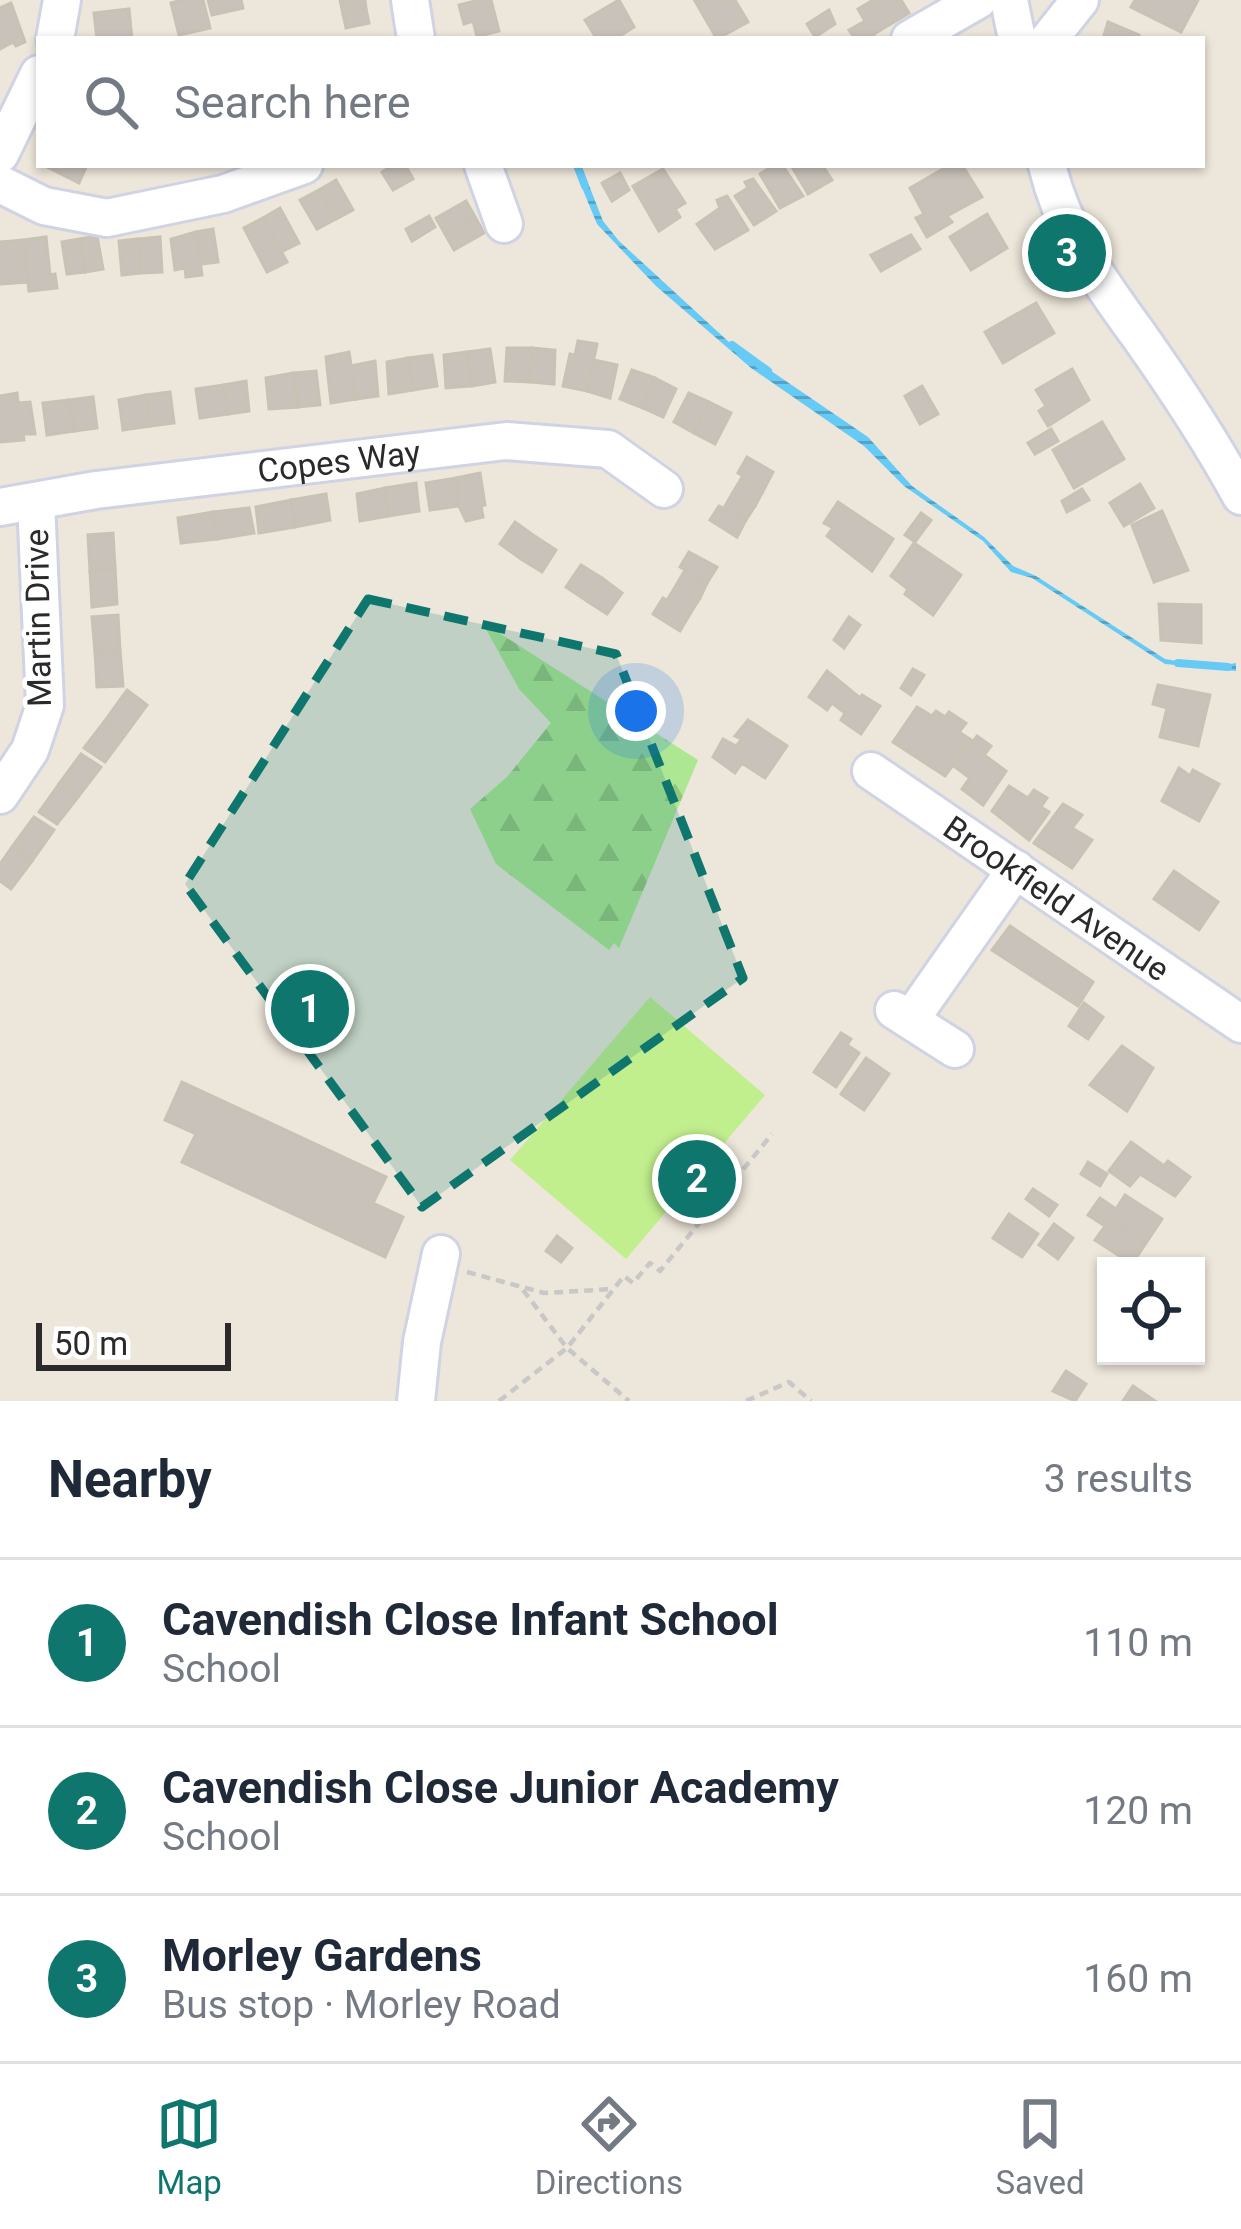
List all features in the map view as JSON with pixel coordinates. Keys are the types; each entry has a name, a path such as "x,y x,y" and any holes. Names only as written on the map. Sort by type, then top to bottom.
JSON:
{"street":[{"path":"56,36 62,0"},
{"path":"410,0 416,36"},
{"path":"915,36 978,0"},
{"path":"1009,0 1016,36"},
{"path":"1051,36 1080,0"},
{"path":"0,154 36,80"},
{"path":"0,184 44,206 107,218 223,194 296,168"},
{"path":"484,168 504,224"},
{"path":"1048,168 1069,230 1084,256 1235,472"},
{"name":"Copes Way","path":"18,504 96,490 506,441 608,449 664,489"},
{"name":"Martin Drive","path":"0,795 30,750 45,705 18,504"},
{"name":"Brookfield Avenue","path":"871,771 1241,1024"},
{"path":"955,1049 902,1015 1016,869"},
{"path":"416,1401 422,1342 440,1258"}],"path":[{"path":"499,1401 567,1348 624,1276 633,1283 650,1263 660,1271 772,1134"},
{"path":"440,1258 523,1289 567,1294 614,1288"},
{"path":"523,1289 567,1348 629,1401"},
{"path":"746,1401 789,1382 811,1401"}],"highlighted area":[{"path":"368,599 616,654 743,978 422,1207 185,884"}],"green space":[{"path":"482,622 698,760 619,948 614,943 609,950 496,864 470,809 507,777 551,723 519,689"},
{"path":"650,997 765,1095 626,1259 510,1160"}],"water":[{"path":"581,168 603,221 619,241 730,343 868,437 912,486 984,537 1013,566 1165,659 1212,667 1236,663 1236,671 1165,664 1032,578 1011,572 983,541 904,486 864,446 751,368 656,286 597,224 583,190"}],"building":[{"path":"203,0 210,28 179,35 171,3"},
{"path":"208,0 241,0 243,8 212,15"},
{"path":"340,0 365,0 366,9 343,14"},
{"path":"491,0 499,31 477,36 473,21 464,24 459,5"},
{"path":"619,0 634,27 620,36 595,36 585,20"},
{"path":"735,0 748,22 715,36 695,1"},
{"path":"873,0 901,0 909,13 874,36 853,36 849,30 865,21 858,9"},
{"path":"1135,0 1198,0 1181,32 1131,7"},
{"path":"11,3 25,42 0,49 0,8"},
{"path":"129,9 132,36 97,36 94,13"},
{"path":"366,9 369,23 346,28 343,14"},
{"path":"829,10 835,24 814,36 807,24"},
{"path":"1108,22 1139,35 1138,36 1104,36"},
{"path":"49,168 86,168 79,183"},
{"path":"407,168 413,179 393,190 382,172"},
{"path":"784,168 803,196 780,208 760,174"},
{"path":"793,168 824,168 832,180 808,194"},
{"path":"945,168 964,168 982,197 947,216 952,222 927,237 916,218 924,214 910,188"},
{"path":"663,169 685,203 675,209 680,217 659,231 633,186"},
{"path":"620,173 629,190 612,201 602,183"},
{"path":"753,179 776,211 754,225 735,196"},
{"path":"336,180 353,210 336,219 319,190"},
{"path":"319,190 336,219 317,229 300,200"},
{"path":"727,196 748,230 715,249 697,224 720,208 717,200"},
{"path":"466,201 475,217 445,234 436,218"},
{"path":"280,208 299,243 281,252 263,218"},
{"path":"987,214 1007,248 971,270 950,237"},
{"path":"429,216 435,227 412,241 406,229"},
{"path":"475,217 484,233 454,250 445,234"},
{"path":"263,218 287,262 267,272 244,228"},
{"path":"213,229 218,262 201,264 196,232"},
{"path":"196,232 202,275 186,277 185,268 175,270 171,239"},
{"path":"911,235 920,249 881,271 871,255"},
{"path":"97,236 103,269 85,272 80,239"},
{"path":"46,237 50,275 55,274 57,288 29,291 23,240"},
{"path":"160,237 162,272 141,273 138,239"},
{"path":"80,239 85,272 67,274 62,242"},
{"path":"138,239 141,273 122,275 119,241"},
{"path":"23,240 28,282 0,284 0,242"},
{"path":"1036,303 1054,333 1003,363 985,332"},
{"path":"578,341 597,344 587,391 563,386"},
{"path":"507,348 532,348 530,382 505,381"},
{"path":"532,348 555,350 554,384 530,382"},
{"path":"490,349 495,382 472,386 467,352"},
{"path":"349,352 356,399 331,403 326,357"},
{"path":"467,352 472,386 446,388 444,355"},
{"path":"432,355 437,386 413,390 408,358"},
{"path":"408,358 413,390 389,394 387,362"},
{"path":"594,360 617,365 610,398 587,391"},
{"path":"375,361 378,396 356,399 351,366"},
{"path":"1072,369 1089,400 1048,426 1039,411 1046,406 1036,390"},
{"path":"632,370 655,378 643,408 620,399"},
{"path":"316,371 320,405 298,407 293,373"},
{"path":"293,373 298,407 269,409 266,378"},
{"path":"655,378 676,389 663,417 643,408"},
{"path":"246,381 249,411 228,414 224,385"},
{"path":"224,385 228,414 200,418 196,389"},
{"path":"922,386 938,414 920,424 905,396"},
{"path":"170,392 174,423 150,426 146,395"},
{"path":"17,393 18,403 30,402 35,434 0,442 0,396"},
{"path":"689,393 709,402 694,433 674,422"},
{"path":"146,395 150,426 123,430 119,400"},
{"path":"93,397 97,428 74,431 69,400"},
{"path":"69,400 74,431 47,435 43,403"},
{"path":"709,402 731,413 715,444 694,433"},
{"path":"1102,422 1124,459 1074,488 1053,450"},
{"path":"1051,429 1058,441 1035,454 1028,443"},
{"path":"747,457 773,472 762,493 738,473"},
{"path":"480,473 483,517 466,521 456,478"},
{"path":"456,478 459,506 430,510 426,483"},
{"path":"741,479 762,493 755,506 732,494"},
{"path":"416,483 419,511 388,516 385,488"},
{"path":"1140,484 1154,508 1124,526 1110,503"},
{"path":"385,488 388,516 360,521 357,494"},
{"path":"1082,489 1089,500 1067,512 1062,501"},
{"path":"326,494 330,520 295,527 291,500"},
{"path":"732,494 755,506 746,520 724,508"},
{"path":"291,500 295,527 259,533 256,507"},
{"path":"838,502 893,539 872,571 827,536 833,528 824,523"},
{"path":"719,506 746,520 737,537 710,520"},
{"path":"249,508 254,533 217,539 213,512"},
{"path":"1162,511 1188,570 1154,582 1132,525"},
{"path":"213,512 217,539 181,543 178,518"},
{"path":"921,513 931,520 915,542 905,535"},
{"path":"515,522 536,537 521,559 500,544"},
{"path":"113,533 115,568 90,571 88,535"},
{"path":"536,537 556,550 542,572 521,559"},
{"path":"914,543 961,575 933,615 905,594 908,589 891,576"},
{"path":"689,552 717,567 707,583 680,567"},
{"path":"581,565 602,578 587,601 566,587"},
{"path":"115,568 117,604 92,607 90,571"},
{"path":"685,570 707,583 700,598 677,584"},
{"path":"602,578 622,593 607,614 587,601"},
{"path":"677,584 700,598 690,614 667,600"},
{"path":"663,598 690,614 680,631 653,614"},
{"path":"1159,604 1201,605 1201,643 1161,640"},
{"path":"118,615 120,650 95,652 92,617"},
{"path":"849,617 860,625 844,648 834,640"},
{"path":"120,650 123,686 97,687 95,652"},
{"path":"913,669 924,675 911,695 901,688"},
{"path":"827,671 860,698 880,706 861,734 841,720 845,713 832,703 827,710 809,697"},
{"path":"1158,685 1210,695 1198,746 1160,737 1167,708 1153,704"},
{"path":"127,690 147,705 125,735 104,722"},
{"path":"917,707 932,716 936,711 945,717 949,712 966,723 959,732 971,740 945,776 893,742"},
{"path":"748,720 787,746 765,778 742,763 735,773 713,757 723,739 736,746 742,739 735,736"},
{"path":"104,722 125,735 105,762 84,748"},
{"path":"977,736 991,746 984,755 1006,771 983,805 962,789 970,778 955,767"},
{"path":"81,754 101,767 78,797 59,784"},
{"path":"1179,768 1219,784 1199,821 1162,801"},
{"path":"59,784 78,797 57,824 39,812"},
{"path":"1009,786 1028,798 1034,790 1047,798 1041,807 1049,812 1029,840 992,811"},
{"path":"1063,804 1082,815 1072,828 1092,840 1072,868 1034,843"},
{"path":"34,817 54,830 32,861 12,847"},
{"path":"12,847 32,861 11,889 0,881 0,864"},
{"path":"1174,871 1218,902 1199,930 1154,899"},
{"path":"1010,926 1093,982 1078,1006 992,950"},
{"path":"1084,1003 1103,1017 1088,1039 1069,1026"},
{"path":"841,1033 859,1053 836,1087 814,1072"},
{"path":"1122,1046 1153,1068 1127,1111 1090,1085"},
{"path":"866,1058 889,1074 864,1110 841,1094"},
{"path":"182,1082 386,1177 373,1203 403,1217 385,1257 182,1162 196,1134 165,1120"},
{"path":"1131,1142 1164,1166 1168,1161 1190,1177 1175,1196 1140,1174 1130,1186 1109,1171"},
{"path":"1088,1162 1107,1174 1100,1186 1081,1174"},
{"path":"1033,1189 1057,1205 1049,1216 1026,1199"},
{"path":"1125,1195 1162,1219 1146,1243 1093,1208 1100,1198 1116,1209"},
{"path":"1093,1208 1146,1243 1137,1257 1121,1257 1095,1240 1105,1226 1088,1215"},
{"path":"1009,1214 1038,1234 1022,1257 993,1238"},
{"path":"1054,1224 1073,1238 1058,1259 1039,1245"},
{"path":"557,1236 572,1248 561,1262 546,1251"},
{"path":"1066,1371 1086,1384 1075,1401 1053,1391"},
{"path":"1133,1386 1155,1401 1123,1401"}],"waterway":[{"path":"578,168 585,186"},
{"path":"732,345 768,371"},
{"path":"1178,663 1228,667"}],"place":[{"name":"Morley Gardens","path":"1067,253"},
{"name":"Cavendish Close Infant School","path":"310,1009"},
{"name":"Cavendish Close Junior Academy","path":"697,1179"}]}
